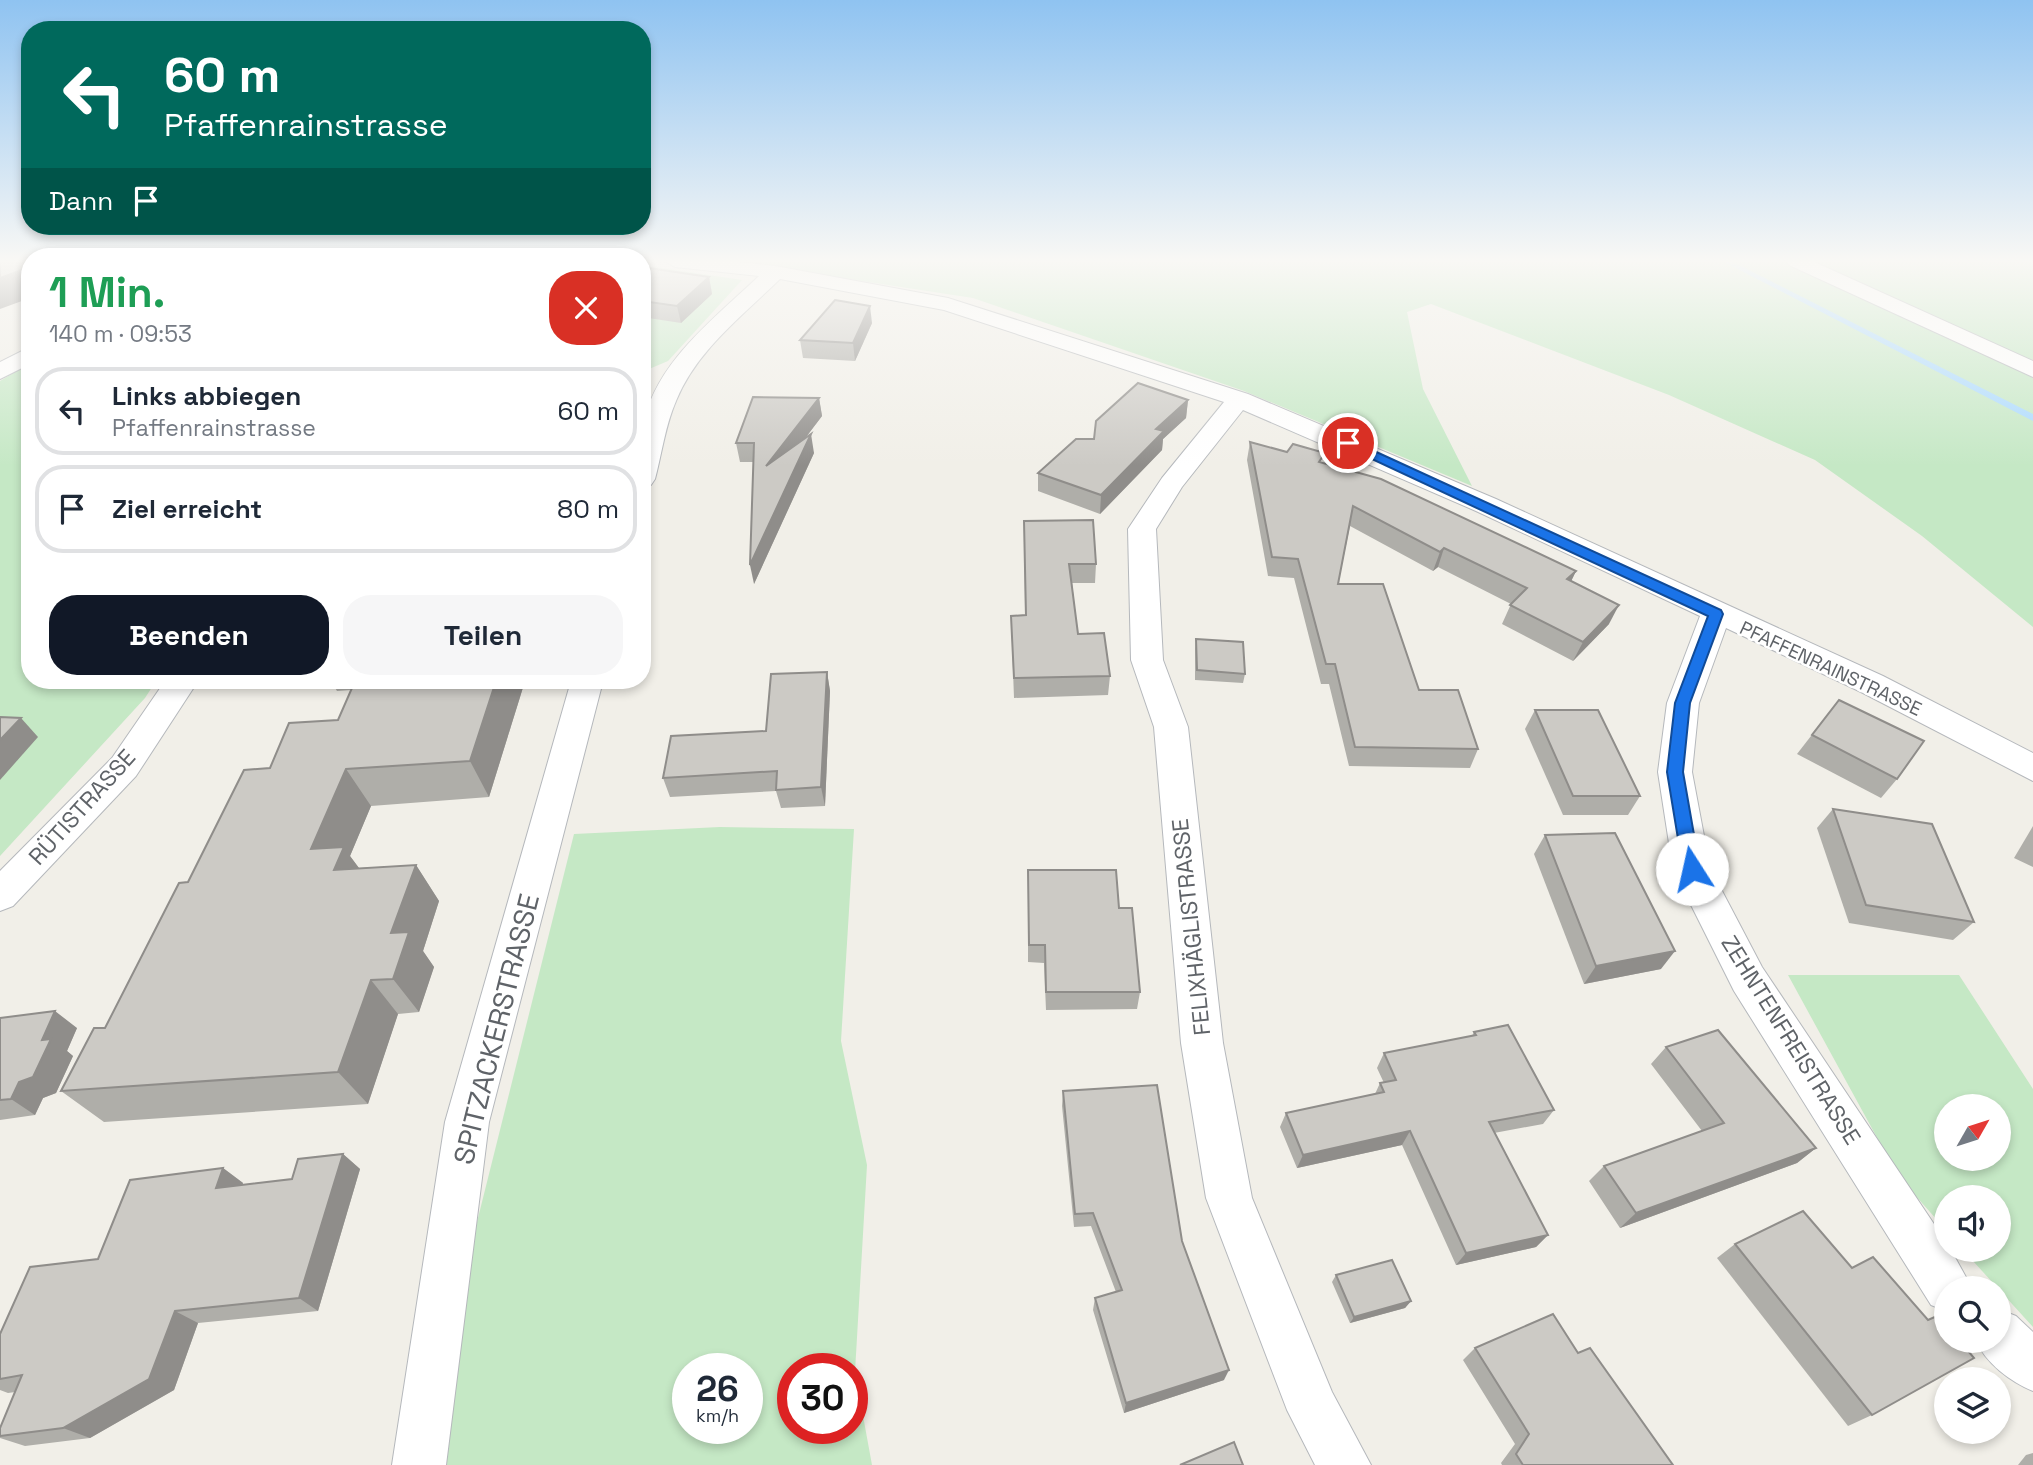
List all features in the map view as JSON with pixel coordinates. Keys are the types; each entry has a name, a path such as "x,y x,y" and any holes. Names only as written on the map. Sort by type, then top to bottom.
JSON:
{"street":[{"path":"651,446 663,401 671,386 696,351 718,329"},
{"name":"PFAFFENRAINSTRASSE","path":"1027,329 1239,399 1486,505 1716,614 1872,684 2033,768"},
{"path":"1945,329 2033,370"},
{"path":"0,372 21,359"},
{"path":"651,387 671,386"},
{"name":"FELIXHÄGLISTRASSE","path":"1239,399 1171,484 1142,528 1147,660 1171,727 1202,1043 1229,1198 1313,1410 1344,1465"},
{"name":"ZEHNTENFREISTRASSE","path":"1716,614 1683,703 1675,772 1692,869 1748,979 1940,1276"},
{"name":"RÜTISTRASSE","path":"0,895 124,767 177,689"},
{"name":"SPITZACKERSTRASSE","path":"419,1465 467,1122 585,689"},
{"path":"2011,1346 2033,1366"}],"green space":[{"path":"651,329 697,329 668,361 651,368"},
{"path":"1064,329 1411,329 1423,389 1472,486 1244,391"},
{"path":"1497,329 2033,329 2033,627 1922,536 1815,460 1669,395"},
{"path":"21,368 21,689 151,689 0,856 0,381"},
{"path":"720,827 854,829 841,1041 867,1165 856,1353 777,1353 777,1444 868,1443 872,1465 441,1465 456,1306 574,834"},
{"path":"1788,975 1959,975 2033,1089 2033,1327 2011,1303 2011,1276 1987,1276 1974,1262 2011,1262 2011,1185 1934,1185 1934,1216 1898,1176"}],"building":[{"path":"809,329 859,329 853,343 800,340"},
{"path":"1138,383 1188,400 1156,429 1164,431 1101,495 1038,473 1076,439 1094,439 1096,421"},
{"path":"753,397 819,398 766,466 811,434 750,565 754,443 736,443"},
{"path":"1250,442 1287,452 1293,444 1325,453 1319,462 1381,479 1576,571 1567,579 1619,605 1583,642 1510,605 1527,588 1444,548 1440,552 1353,506 1338,584 1383,584 1419,690 1458,690 1478,749 1355,747 1335,664 1326,664 1298,559 1272,557"},
{"path":"1093,520 1096,564 1069,564 1078,634 1104,633 1110,676 1014,678 1011,616 1026,615 1024,521"},
{"path":"1196,639 1243,642 1245,674 1197,670"},
{"path":"827,672 821,787 776,790 777,771 663,778 671,736 766,731 771,674"},
{"path":"352,689 493,689 470,761 346,769 311,849 344,847 334,870 416,865 391,933 409,932 393,979 371,980 338,1072 61,1091 94,1028 105,1028 179,883 188,882 244,770 270,768 289,723 338,720"},
{"path":"1839,700 1924,741 1897,779 1812,735"},
{"path":"1535,710 1598,710 1640,796 1573,796"},
{"path":"0,717 21,718 0,740"},
{"path":"1833,809 1932,824 1974,922 1866,905"},
{"path":"1615,833 1675,951 1596,966 1545,835"},
{"path":"1028,870 1116,870 1119,908 1132,908 1140,992 1046,992 1045,945 1029,945"},
{"path":"55,1011 42,1040 51,1039 33,1077 19,1082 11,1099 0,1100 0,1018"},
{"path":"1508,1025 1554,1110 1489,1122 1548,1235 1466,1253 1410,1131 1303,1155 1286,1113 1384,1092 1380,1083 1396,1080 1384,1053 1476,1035 1474,1032"},
{"path":"1718,1030 1816,1148 1636,1213 1604,1166 1724,1123 1666,1047"},
{"path":"1157,1085 1182,1241 1229,1370 1126,1403 1095,1298 1122,1290 1093,1213 1075,1214 1063,1091"},
{"path":"343,1154 299,1298 175,1311 149,1379 63,1428 0,1436 0,1428 22,1375 0,1379 0,1334 30,1267 98,1259 130,1180 223,1168 216,1188 292,1179 298,1159"},
{"path":"1803,1211 1852,1268 1873,1257 1928,1320 1934,1317 1934,1353 1970,1353 1974,1358 1958,1367 1934,1367 1934,1380 1872,1415 1735,1244"},
{"path":"1392,1260 1411,1301 1354,1317 1336,1275"},
{"path":"1553,1314 1578,1353 1590,1348 1673,1465 1523,1465 1516,1454 1529,1434 1475,1348"},
{"path":"1234,1442 1243,1465 1180,1465"}],"waterway":[{"path":"1860,329 2033,418"}],"route":[{"path":"1348,443 1716,614 1683,703 1675,772 1692,869"}]}
